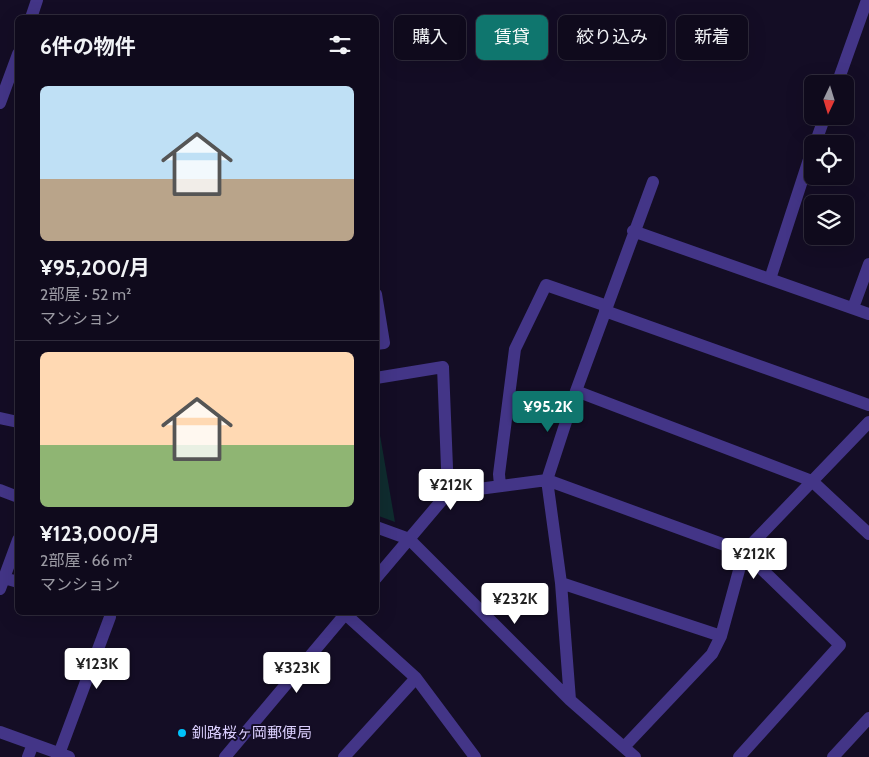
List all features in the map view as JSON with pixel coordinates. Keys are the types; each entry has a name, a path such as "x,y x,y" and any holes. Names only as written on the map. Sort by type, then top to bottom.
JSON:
{"street":[{"path":"32,15 37,0"},
{"path":"840,75 867,0"},
{"path":"0,103 15,62"},
{"path":"770,279 804,175"},
{"path":"570,700 561,583 546,480 633,231 653,182"},
{"path":"633,231 869,314"},
{"path":"853,308 869,264"},
{"path":"500,486 498,474 515,349 546,285 606,309 869,405"},
{"path":"379,312 384,343 379,344"},
{"path":"379,378 443,367 448,493"},
{"path":"576,391 812,481 869,534"},
{"path":"0,418 15,421"},
{"path":"624,747 712,654 721,636 744,552 869,422"},
{"path":"379,574 448,493 546,480 744,552 840,645 739,757"},
{"path":"0,490 15,496"},
{"path":"379,527 409,539 570,700 635,757"},
{"path":"15,548 2,583 15,582"},
{"path":"561,583 721,636"},
{"path":"0,732 64,755 106,615"},
{"path":"225,757 344,615"},
{"path":"348,615 416,678 468,754"},
{"path":"344,757 416,678"},
{"path":"833,757 869,718"},
{"path":"28,757 33,744"}],"green space":[{"path":"379,429 395,522 379,516"}],"place":[{"name":"釧路桜ヶ岡郵便局","path":"182,733"}]}
